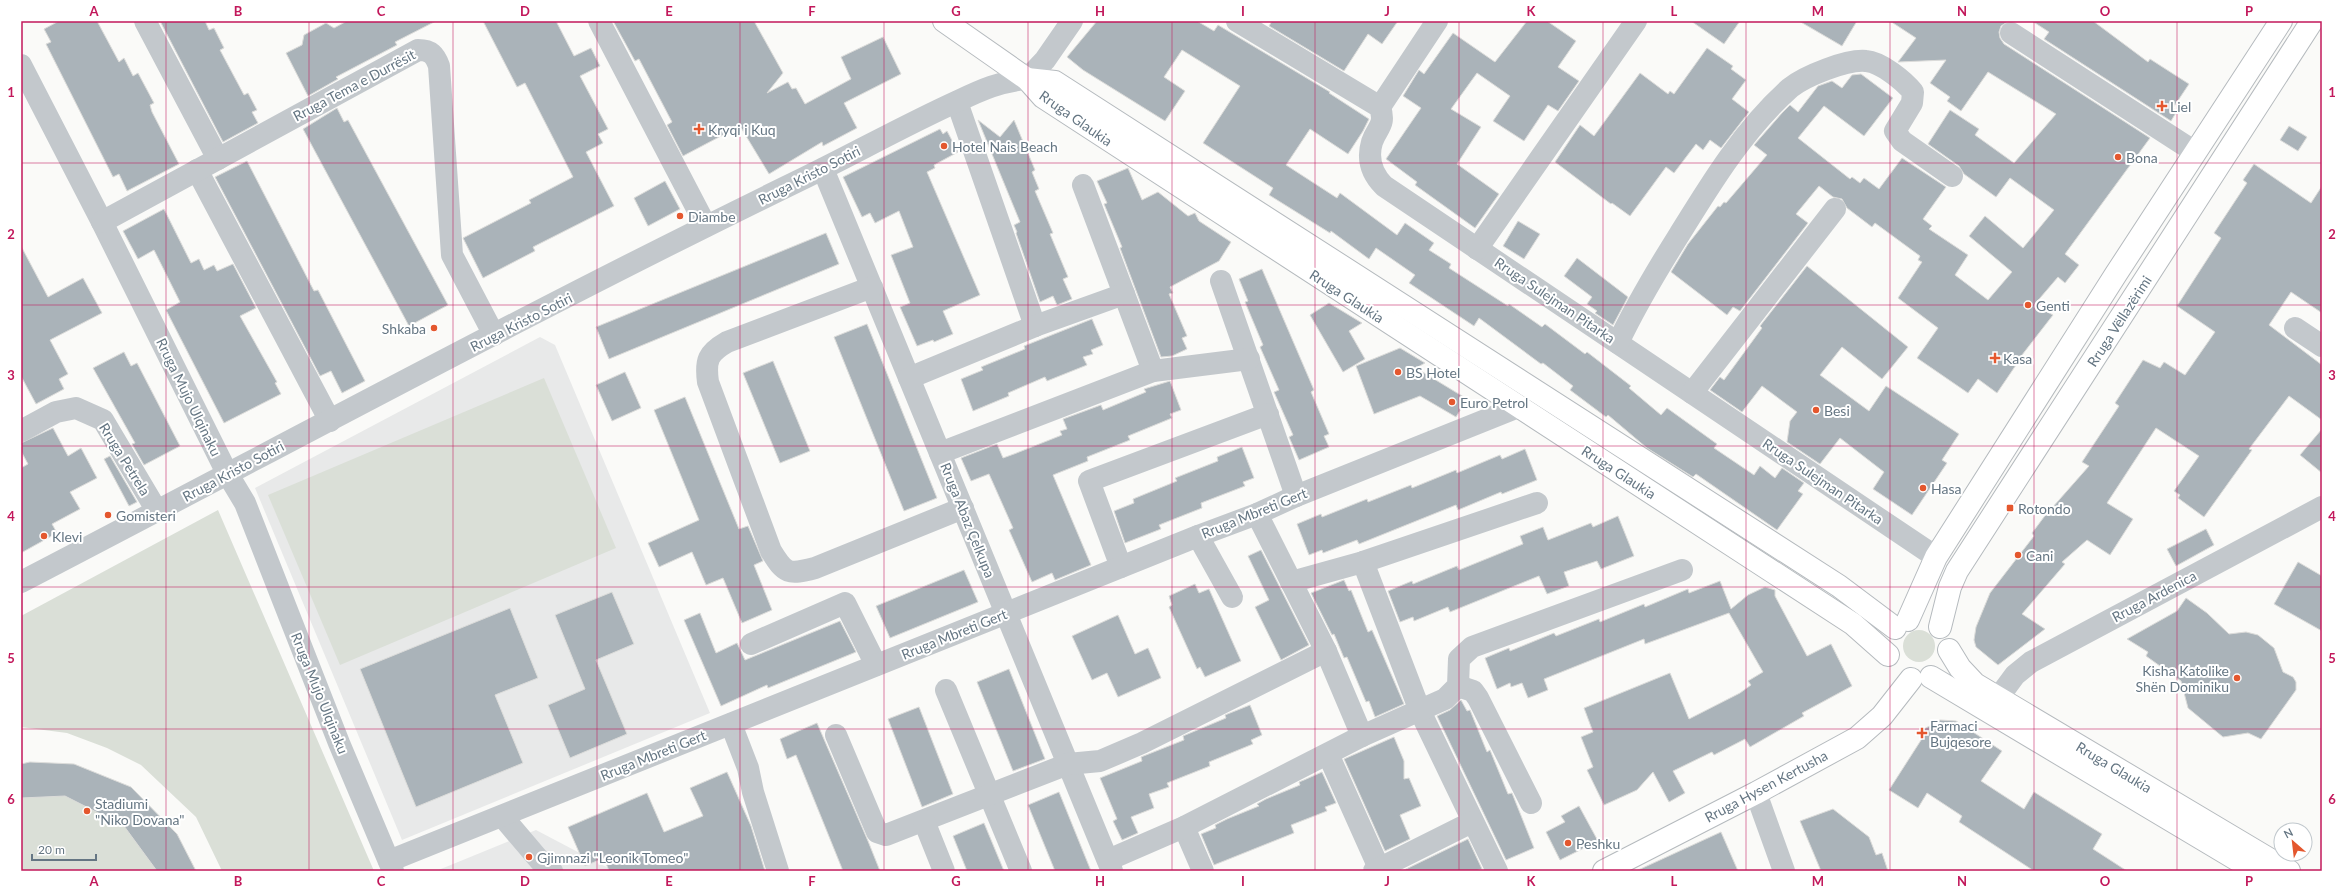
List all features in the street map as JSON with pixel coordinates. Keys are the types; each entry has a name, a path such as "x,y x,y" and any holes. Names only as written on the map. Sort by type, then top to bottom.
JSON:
{"main road":[{"path":"944,21 1027,79"},
{"name":"Rruga Vëllazërimi","path":"1902,624 1936,557 2195,152 2281,21"},
{"name":"Rruga Vëllazërimi","path":"1940,627 1950,588 1957,572 2312,21"},
{"name":"Rruga Glaukia","path":"1027,79 1043,97 1853,624 1888,655"},
{"name":"Rruga Glaukia","path":"1027,79 1055,82 1839,586 1902,624"},
{"path":"1928,620 1940,627 1948,640 1949,650 1944,667 1921,678 1896,671 1888,655 1889,638 1902,624 1928,620"},
{"name":"Rruga Glaukia","path":"1949,650 1965,676 1998,698 2289,871"},
{"name":"Rruga Glaukia","path":"1921,678 2256,871"},
{"name":"Rruga Hysen Kertusha","path":"1604,871 1756,793 1857,738 1921,678"}],"street":[{"path":"144,21 218,159"},
{"path":"599,21 706,226"},
{"path":"1027,79 1045,60 1072,21"},
{"path":"1240,22 1380,107 1437,21"},
{"path":"1477,249 1636,21"},
{"path":"2011,34 2195,152"},
{"name":"Rruga Tema e Durrësit","path":"102,222 418,50 432,53 439,66 452,255 494,335"},
{"path":"1618,343 1660,263 1728,159 1744,138 1791,87 1822,70 1867,60 1889,70 1906,83 1913,92 1912,103 1895,131 1902,141 1952,176"},
{"name":"Rruga Mujo Ulqinaku","path":"21,65 102,222 227,474 244,503 339,743 391,866"},
{"name":"Rruga Kristo Sotiri","path":"21,582 494,335 706,226 823,169 930,113 983,89 1008,81 1027,79"},
{"path":"957,102 1035,326"},
{"name":"Rruga Sulejman Pitarka","path":"1380,107 1383,117 1378,134 1372,142 1370,164 1374,176 1384,186 1936,557"},
{"name":"Rruga Abaz Çelkupa","path":"823,169 1110,866"},
{"path":"197,170 330,421"},
{"path":"1083,185 1153,371"},
{"path":"1692,393 1834,210"},
{"path":"1221,281 1296,496"},
{"path":"872,287 727,342 714,350 706,365 708,382 771,551 781,567 795,573 815,568 963,508"},
{"path":"909,378 1035,326 1124,294"},
{"path":"2295,328 2322,346"},
{"path":"940,453 1153,371 1249,359"},
{"name":"Rruga Mbreti Gert","path":"391,866 502,816 1198,536 1257,514 1296,496 1518,407"},
{"name":"Rruga Petrela","path":"21,430 56,412 76,408 103,420 156,511"},
{"path":"1121,567 1089,481 1268,414"},
{"path":"1291,582 1363,562 1537,503"},
{"name":"Rruga Ardenica","path":"1998,698 2014,674 2031,662 2322,507"},
{"path":"1257,514 1326,651 1362,736"},
{"path":"1198,536 1232,597"},
{"path":"1363,562 1420,711 1472,822 1497,871"},
{"path":"1110,866 1362,736 1445,699 1458,686 1459,659 1472,647 1682,570"},
{"path":"752,644 845,603 876,665"},
{"path":"836,735 877,832 886,835 1068,764 1100,761 1142,743 1326,651"},
{"path":"1458,686 1473,691 1478,698 1531,803"},
{"path":"946,690 988,795 1021,871"},
{"path":"731,724 748,768 753,792 778,871"},
{"path":"1328,754 1377,870 1472,822"},
{"path":"1756,793 1784,871"},
{"path":"502,816 547,869 552,871"},
{"path":"924,821 944,871"},
{"path":"1184,827 1203,871"}],"shaded area":[{"path":"540,337 555,345 710,713 402,840 255,488"},
{"path":"544,378 616,548 340,665 268,495"},
{"path":"218,510 374,871 222,871 196,817 141,765 107,748 67,733 21,727 21,616"},
{"path":"1919,630 1928,633 1932,637 1935,646 1932,655 1928,659 1919,662 1910,659 1906,655 1903,646 1906,637 1910,633"},
{"name":"Stadiumi \"Niko Dovana\"","path":"30,762 177,834 196,871 21,871 21,764"},
{"name":"Gjimnazi \"Leonik Tomeo\"","path":"536,830 614,871 436,871"}],"building":[{"path":"59,21 97,21 119,62 124,58 133,76 138,73 154,103 150,105 152,112 179,164 127,191 119,174 113,177 46,44 51,42 44,29"},
{"path":"160,21 205,21 209,30 214,28 224,48 220,50 244,95 248,93 257,110 252,112 258,123 223,142"},
{"path":"347,21 436,21 395,42 397,45 336,77 338,79 308,96 286,53 302,45 304,35 326,23 334,28"},
{"path":"483,21 556,21 574,56 591,48 600,66 580,76 608,129 598,134 603,143 586,152 614,206 533,247 535,251 483,278 463,238 531,203 529,200 573,177 525,83 517,87"},
{"path":"613,21 754,21 783,73 767,93 788,82 792,89 796,88 805,104 851,79 841,57 883,37 901,74 844,103 857,128 823,146 822,142 769,174 740,126 683,156 667,125 672,122 639,59 635,61"},
{"path":"1097,21 1197,21 1214,31 1218,25 1330,92 1329,93 1369,119 1363,131 1348,154 1310,129 1286,165 1337,198 1340,193 1397,235 1405,223 1434,243 1429,250 1451,264 1449,268 1508,306 1509,304 1542,327 1545,324 1585,354 1587,352 1631,386 1629,388 1661,415 1667,408 1717,444 1714,448 1754,475 1760,466 1775,478 1782,468 1804,483 1798,491 1803,494 1777,530 1696,474 1693,477 1647,448 1608,415 1606,417 1570,390 1573,386 1479,318 1474,326 1409,283 1415,275 1376,248 1369,259 1331,231 1330,233 1269,195 1273,188 1203,143 1240,86 1182,50 1164,77 1185,91 1165,121 1083,70 1067,57"},
{"path":"1272,21 1398,21 1382,44 1368,34 1344,71 1269,26"},
{"path":"1527,21 1547,21 1576,41 1558,67 1579,81 1558,111 1548,105 1524,141 1493,121 1510,96 1477,73 1451,109 1481,127 1457,164 1499,194 1475,228 1415,185 1417,182 1386,159 1421,108 1403,96 1419,70 1424,74 1453,33 1495,62"},
{"path":"1691,21 1740,21 1724,44"},
{"path":"1799,21 1857,21 1842,46"},
{"path":"1890,21 2009,21 2001,26 1999,32 2000,38 2004,44 2150,138 2065,254 2079,265 2065,283 2058,277 2034,305 2053,315 2015,364 2016,365 1997,393 1978,379 1968,393 1917,358 1938,328 1898,298 1922,262 1918,260 1920,256 1875,223 1872,227 1847,208 1842,199 1833,197 1819,186 1796,214 1808,223 1740,311 1733,307 1727,315 1671,272 1688,244 1718,206 1720,207 1724,202 1726,203 1767,155 1754,145 1782,113 1790,105 1798,112 1818,86 1832,81 1842,88 1852,75 1861,74 1893,98 1864,136 1824,106 1798,138 1850,179 1852,177 1860,183 1864,178 1879,189 1902,158 1946,187 1923,219 1932,226 1929,229 1968,255 1955,275 1988,300 2012,272 1969,236 1985,216 2023,248 2054,210 2010,178 1996,197 1964,174 1959,166 1928,144 1950,110 1979,129 1975,135 2014,163 2056,114 1988,72 1961,111 1947,101 1950,97 1930,83 1946,60 1898,62 1916,38"},
{"path":"2032,21 2093,21 2148,62 2150,59 2189,84 2173,108 2177,111 2171,121 2044,39 2049,32"},
{"path":"1707,48 1733,66 1731,69 1746,80 1732,99 1749,112 1721,148 1710,140 1703,150 1696,144 1674,173 1666,167 1630,216 1612,203 1611,204 1555,162 1580,125 1594,136 1640,73 1668,94 1670,91 1674,94"},
{"path":"337,108 344,122 348,120 448,305 409,326 303,129"},
{"path":"978,120 1000,137 1014,120 1035,170 1032,172 1039,189 1035,191 1053,233 1050,234 1068,277 1063,279 1072,299 1057,305 1053,296 1040,302 1014,225 1020,222"},
{"path":"2289,126 2307,137 2298,151 2280,140"},
{"path":"940,129 943,134 947,131 958,152 934,165 935,168 927,172 980,295 943,311 953,334 934,342 933,340 917,346 900,307 910,303 891,255 913,247 899,211 875,223 870,213 862,217 843,177"},
{"path":"247,161 314,291 318,290 365,381 342,393 331,371 320,376 215,177"},
{"path":"2254,164 2311,203 2322,186 2322,313 2291,292 2269,325 2322,365 2322,420 2289,396 2249,449 2252,450 2204,517 2178,498 2180,495 2174,491 2199,456 2156,428 2107,503 2133,519 2110,555 2087,540 2062,562 2065,564 2022,614 2045,629 1998,665 1976,647 1974,640 1976,627 1990,593 2034,536 2032,533 2044,517 2089,466 2082,462 2119,406 2115,403 2143,360 2160,368 2164,362 2185,375 2215,332 2177,306 2221,238 2214,233 2247,183 2243,180"},
{"path":"1128,168 1142,200 1158,192 1188,216 1195,213 1199,221 1231,242 1219,261 1170,287 1173,293 1169,294 1187,336 1182,338 1187,349 1172,356 1161,357 1120,248 1122,247 1104,204 1107,203 1097,181"},
{"path":"665,181 680,209 648,226 634,198"},
{"path":"164,209 191,263 199,259 204,270 214,265 217,271 233,264 256,308 240,316 277,382 275,383 281,394 224,423 166,310 180,302 154,250 138,259 123,231"},
{"path":"1518,221 1540,234 1524,259 1503,246"},
{"path":"826,233 839,264 609,359 596,327"},
{"path":"21,246 48,297 83,278 102,313 50,340 68,374 59,379 64,389 36,404 21,376"},
{"path":"1577,258 1628,297 1613,325 1595,313 1597,311 1587,304 1592,297 1564,276"},
{"path":"1807,266 1908,347 1882,379 1842,347 1820,375 1869,411 1886,386 1959,434 1942,460 1947,463 1912,515 1873,489 1884,472 1840,438 1820,464 1787,442 1790,421 1797,412 1762,386 1742,412 1710,390 1720,377 1724,380 1762,328 1760,326"},
{"path":"1262,269 1314,390 1311,392 1329,434 1324,436 1329,447 1299,460 1289,437 1293,435 1274,392 1279,390 1260,347 1263,345 1245,302 1248,301 1239,279"},
{"path":"1329,303 1362,323 1349,331 1365,359 1343,372 1310,315"},
{"path":"1092,319 1103,345 1091,350 1093,354 1083,357 1087,365 1047,381 1045,377 1008,393 1009,396 973,411 961,379 983,370 981,367 1025,349 1024,346"},
{"path":"867,324 937,498 904,511 834,337"},
{"path":"1400,348 1425,363 1416,368 1467,399 1456,417 1420,396 1374,414 1356,366"},
{"path":"124,352 131,366 137,363 180,446 144,465 132,444 135,443 93,368"},
{"path":"773,361 810,451 780,463 743,373"},
{"path":"625,372 641,408 612,421 596,385"},
{"path":"1170,381 1181,410 1170,414 1172,418 1128,436 1130,440 1087,457 1088,461 1053,475 1091,565 1055,580 1052,573 1032,582 1009,530 1013,528 989,474 971,481 961,458 997,444 1003,458 1014,454 1062,435 1060,431 1067,429 1063,419 1101,405 1103,410 1146,392 1144,389"},
{"path":"685,397 739,529 748,526 763,561 754,565 772,610 742,623 723,578 706,585 692,552 659,567 648,543 699,520 654,410"},
{"path":"53,428 68,456 81,448 97,478 70,492 80,509 52,524 57,533 21,553 21,468 28,464 21,451 21,443"},
{"path":"2322,429 2322,473 2300,455"},
{"path":"1242,447 1254,478 1243,482 1245,486 1201,503 1202,508 1159,525 1161,529 1125,543 1114,511 1134,503 1133,499 1177,481 1175,478 1218,461 1217,457"},
{"path":"1525,449 1537,480 1502,494 1501,492 1458,510 1456,505 1359,544 1357,540 1323,553 1322,550 1309,555 1297,524 1321,514 1322,517 1367,499 1368,502 1411,485 1412,488 1456,470 1457,473 1500,455 1502,459"},
{"path":"110,456 137,502 129,506 104,459"},
{"path":"1618,516 1634,556 1601,569 1597,561 1564,572 1569,586 1547,594 1539,576 1450,612 1448,607 1414,621 1413,617 1400,622 1388,591 1412,581 1413,584 1457,566 1459,570 1523,544 1520,536 1543,527 1548,540 1591,523 1593,527"},
{"path":"2206,529 2214,545 2176,566 2167,549"},
{"path":"1261,550 1309,645 1281,660 1255,607 1269,600 1248,556"},
{"path":"2298,562 2322,576 2322,631 2274,604"},
{"path":"964,570 978,602 890,638 876,606"},
{"path":"1344,580 1349,591 1351,590 1368,632 1372,630 1404,704 1375,717 1369,701 1366,702 1347,657 1344,658 1334,634 1332,635 1311,593"},
{"path":"1720,581 1731,609 1748,595 1765,587 1775,590 1775,596 1807,656 1831,644 1852,686 1802,713 1804,716 1750,747 1745,739 1714,755 1712,752 1673,771 1685,793 1669,802 1653,772 1637,790 1604,805 1587,770 1593,767 1581,737 1593,732 1584,708 1670,673 1689,719 1740,693 1751,685 1748,681 1763,672 1729,613 1645,644 1644,639 1544,679 1548,690 1528,698 1522,683 1511,687 1510,683 1497,689 1485,658 1509,648 1510,651 1554,633 1556,636 1599,619 1600,622 1644,604 1645,607 1688,589 1689,593"},
{"path":"1195,584 1199,593 1209,589 1241,661 1205,677 1200,667 1197,669 1169,607 1172,605 1169,596"},
{"path":"612,592 634,644 596,660 627,734 570,758 548,705 585,689 555,615"},
{"name":"Kisha Katolike Shën Dominiku","path":"2186,598 2207,613 2229,634 2246,632 2258,635 2274,648 2283,672 2293,677 2296,682 2296,690 2261,739 2248,733 2223,737 2188,708 2181,681 2146,656 2148,652 2127,639 2177,611"},
{"path":"510,608 538,678 495,695 523,763 416,807 360,669"},
{"path":"700,613 716,653 737,643 745,660 840,621 856,652 768,688 767,685 721,706 684,620"},
{"path":"1118,615 1135,654 1148,648 1161,678 1118,697 1107,673 1092,680 1072,636"},
{"path":"1009,669 1045,759 1013,771 977,682"},
{"path":"1461,700 1467,711 1470,710 1487,752 1490,750 1508,794 1512,793 1534,848 1506,860 1437,716 1450,710"},
{"path":"1250,705 1262,735 1251,740 1253,744 1209,762 1210,766 1167,783 1169,787 1149,794 1154,808 1131,817 1138,833 1122,840 1113,821 1117,819 1100,778 1142,761 1141,757 1184,740 1183,736 1226,718 1225,715"},
{"path":"919,707 953,794 922,807 888,719"},
{"path":"1940,720 1956,721 2002,751 1981,781 2024,809 2034,792 2102,834 2093,849 2127,871 2034,871 1959,822 1962,816 1927,793 1918,808 1889,790 1923,737 1917,733"},
{"path":"817,723 880,871 843,871 796,755 787,759 780,739"},
{"path":"1394,737 1404,761 1404,779 1409,778 1421,806 1400,815 1410,839 1385,851 1344,759"},
{"path":"30,762 74,764 131,787 177,834 196,871 157,871 124,826 65,796 21,798 21,764"},
{"path":"727,772 751,826 765,871 609,871 604,858 585,866 568,827 647,793 664,832 703,816 690,788"},
{"path":"1322,772 1336,803 1325,807 1327,811 1291,825 1294,833 1214,865 1201,834 1216,828 1215,825 1259,806 1257,804 1266,799 1300,785 1299,782"},
{"path":"1059,792 1091,871 1055,871 1028,805"},
{"path":"1579,806 1598,841 1560,860 1546,832 1565,822 1561,816"},
{"path":"1833,809 1869,837 1876,855 1882,853 1888,871 1821,871 1800,821"},
{"path":"984,823 1004,871 967,871 953,836"},
{"path":"1721,832 1738,871 1636,871"},
{"path":"1468,839 1482,869 1475,871 1402,871"}],"place":[{"name":"Liel","path":"2162,106"},
{"name":"Kryqi i Kuq","path":"699,129"},
{"name":"Hotel Nais Beach","path":"944,146"},
{"name":"Bona","path":"2118,157"},
{"name":"Diambe","path":"680,216"},
{"name":"Genti","path":"2028,305"},
{"name":"Shkaba","path":"434,328"},
{"name":"Kasa","path":"1995,358"},
{"name":"BS Hotel","path":"1398,372"},
{"name":"Euro Petrol","path":"1452,402"},
{"name":"Besi","path":"1816,410"},
{"name":"Hasa","path":"1923,488"},
{"name":"Rotondo","path":"2010,508"},
{"name":"Gomisteri","path":"108,515"},
{"name":"Klevi","path":"44,536"},
{"name":"Cani","path":"2018,555"},
{"name":"Kisha Katolike Shën Dominiku","path":"2237,678"},
{"name":"Farmaci Bujqesore","path":"1922,733"},
{"name":"Stadiumi \"Niko Dovana\"","path":"87,811"},
{"name":"Peshku","path":"1568,843"},
{"name":"Gjimnazi \"Leonik Tomeo\"","path":"529,857"}]}
